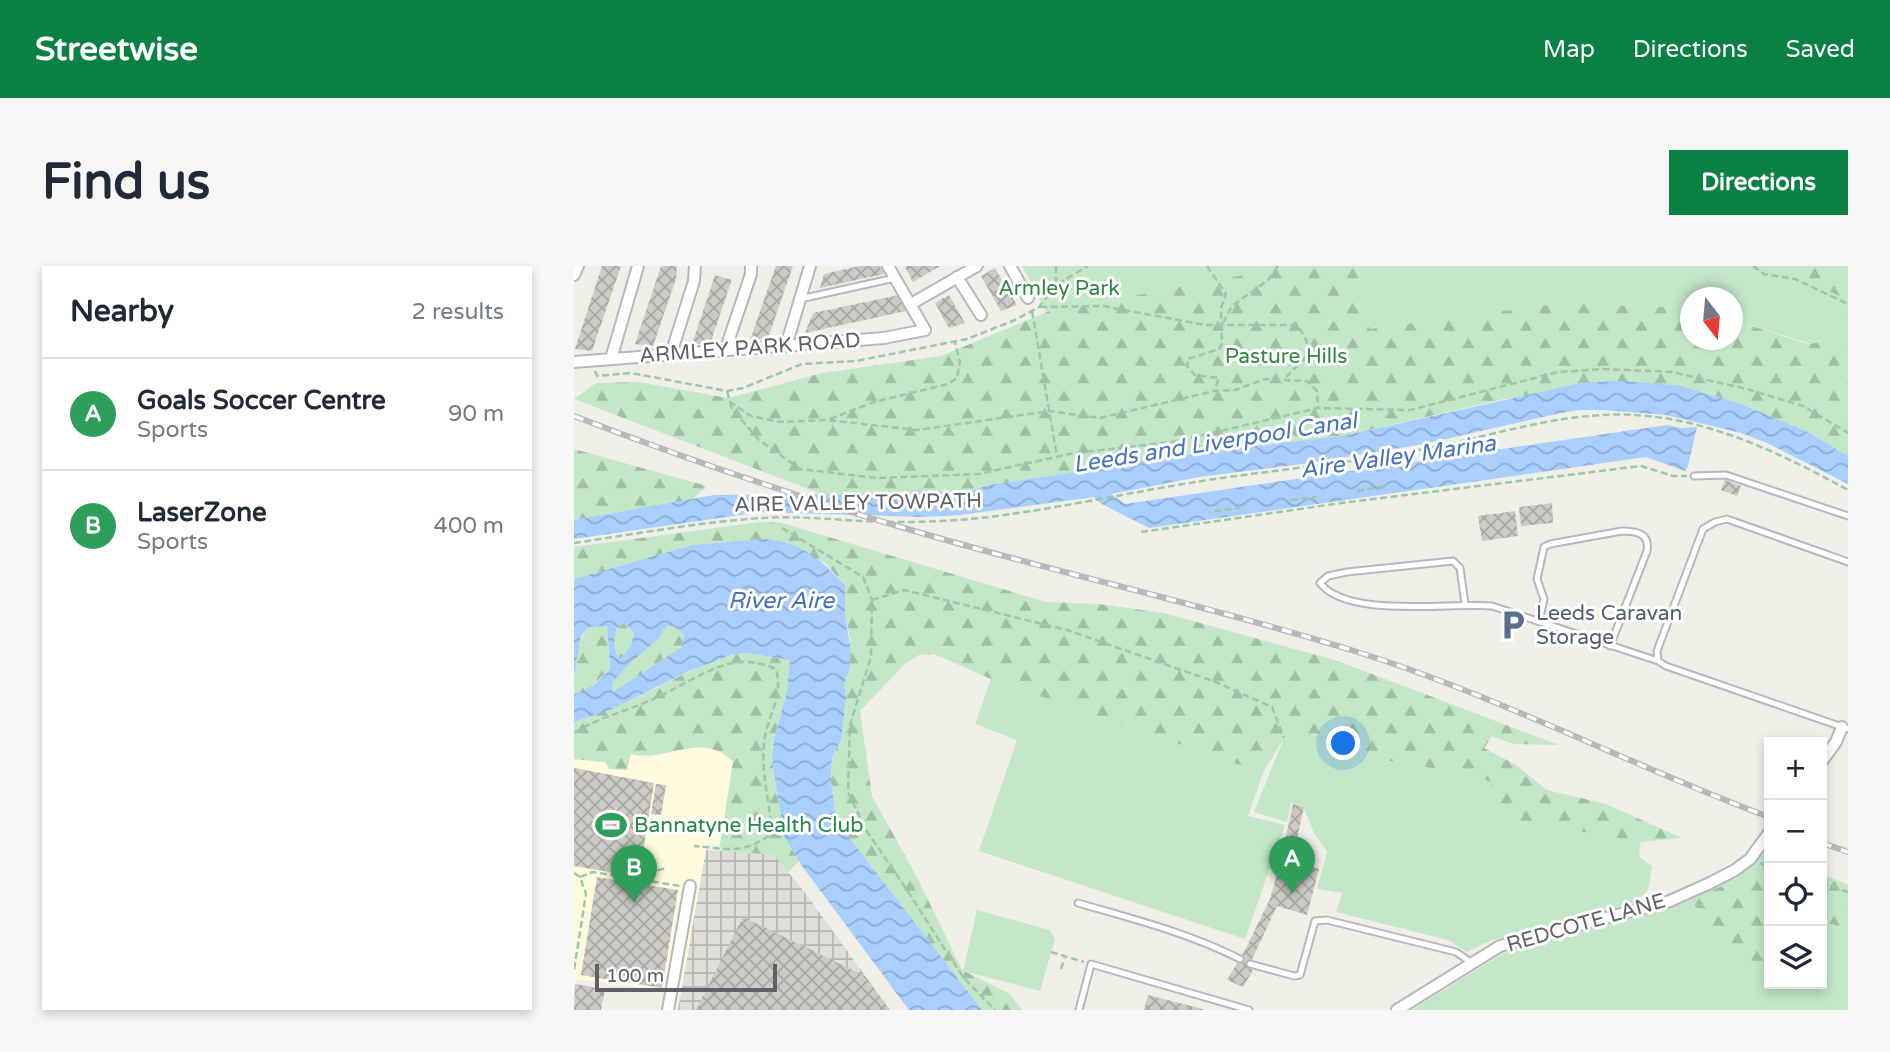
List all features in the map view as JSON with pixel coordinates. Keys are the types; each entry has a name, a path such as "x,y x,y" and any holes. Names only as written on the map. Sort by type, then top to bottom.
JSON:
{"street":[{"path":"574,275 578,266"},
{"path":"611,359 638,266"},
{"path":"671,354 694,281 695,266"},
{"path":"725,351 751,274 751,266"},
{"path":"786,346 810,266"},
{"path":"888,266 911,304 976,266"},
{"path":"1010,266 1028,298"},
{"path":"957,277 981,315"},
{"name":"ARMLEY PARK ROAD","path":"574,362 884,338 925,330 911,304"},
{"path":"1827,754 1845,728"},
{"name":"REDCOTE LANE","path":"1397,1010 1500,946 1670,901 1710,883 1750,859 1764,840"},
{"path":"668,1010 691,886"}],"lane":[{"path":"800,299 895,278"},
{"path":"1694,476 1726,475 1848,516"},
{"path":"1658,660 1657,651 1703,529 1715,522 1727,519 1848,562"},
{"path":"1539,622 1544,599 1537,579 1544,547 1610,533 1634,531 1648,541 1647,551 1609,646"},
{"path":"1465,604 1460,568 1453,561 1347,572 1328,576 1320,583 1329,591 1357,603 1395,607 1465,604 1492,606 1658,660 1666,666 1845,728"},
{"path":"1078,903 1178,933 1240,958"},
{"path":"1250,964 1294,976 1300,975 1315,921 1327,920 1456,952 1472,963"},
{"path":"1079,1010 1091,964 1249,1010"}],"path":[{"path":"1056,266 1056,285"},
{"path":"590,361 597,376 631,373 727,391 743,388 802,364 856,361 955,343 1015,320 1039,307 1056,285 1088,266"},
{"path":"1207,266 1226,294 1221,308 1222,344 1219,349 1188,359 1187,366 1195,375 1219,378 1214,391"},
{"path":"1222,326 1232,306 1268,280 1278,266"},
{"path":"1753,266 1764,274 1796,279 1848,304"},
{"path":"1039,307 1103,306 1222,326 1297,325 1308,340 1309,348 1303,359 1283,379"},
{"path":"1032,311 1057,456"},
{"path":"827,420 874,402 948,384 957,378 960,362 955,343"},
{"path":"727,391 732,409 759,440 800,469 877,478 979,474 1057,456 1178,442 1318,408 1410,410 1558,372 1604,369 1672,372 1747,389 1803,406 1848,433"},
{"path":"730,402 751,416 780,422 827,420 917,430 1049,411 1100,418 1214,391 1236,390 1265,379 1283,379 1307,381 1317,391 1318,408"},
{"name":"AIRE VALLEY TOWPATH","path":"574,543 762,518 806,517 904,522 990,517 1224,478 1327,466 1429,448 1576,416 1638,415 1702,427 1788,457 1848,490"},
{"path":"1141,532 1373,499 1641,466 1673,476 1694,476"},
{"path":"1357,491 1385,486"},
{"path":"1371,488 1373,499"},
{"path":"1291,500 1317,497"},
{"path":"1304,498 1306,508"},
{"path":"1214,511 1240,508"},
{"path":"1227,509 1230,519"},
{"path":"782,528 863,577 872,600 871,657 850,725 848,792 866,830 964,978 995,1010"},
{"path":"872,600 904,590 1079,634 1213,681 1272,707 1284,738"},
{"path":"574,733 586,725 651,701 702,674 738,662 766,665 776,669 780,684 764,742 764,774 772,832 757,845 735,850 694,846"},
{"path":"643,881 645,873 667,869"},
{"path":"580,877 593,872 676,886"},
{"path":"574,873 580,877 586,894 574,970"},
{"path":"1827,885 1848,892"},
{"path":"1051,952 1091,964"},
{"path":"1061,969 1065,956"}],"shaded area":[{"path":"695,746 726,754 733,762 720,845 707,844 681,993 576,979 574,987 574,760 605,762 626,770 631,754 646,758"},
{"path":"706,850 774,855 803,890 890,1010 678,1010"}],"green space":[{"name":"Armley Park","path":"1022,266 1292,266 1047,312"},
{"name":"Pasture Hills","path":"1292,266 1360,266 1369,329 1563,303 1680,308 1680,350 1743,350 1743,323 1808,344 1837,341 1846,330 1843,311 1848,312 1848,456 1808,432 1741,404 1678,385 1651,384 1504,399 1347,435 1213,451 989,485 967,492 912,491 912,497 821,494 574,399 596,383 639,382 728,398 822,373 941,356 1047,312"},
{"path":"1360,266 1848,266 1848,355 1743,323 1743,287 1680,287 1680,308 1563,303 1369,329"},
{"path":"1802,266 1840,266 1836,279 1848,290 1848,300 1796,276"},
{"path":"574,449 707,486 692,500 574,520"},
{"path":"760,522 782,523 1046,602 1099,604 1164,613 1335,660 1559,745 1513,744 1492,736 1484,748 1516,765 1547,790 1606,804 1682,838 1641,842 1512,819 1495,803 1492,782 1468,774 1359,756 1284,738 1263,773 991,679 934,654 919,655 905,664 860,711 872,796 918,879 962,970 1010,994 1022,1010 982,1010 852,841 841,826 835,811 831,782 832,757 841,740 850,639 845,613 845,585 825,563 765,539 692,545 574,579 574,547"},
{"path":"623,623 634,634 631,645 620,660 614,635"},
{"path":"607,626 610,669 587,690 574,694 575,667 580,642 589,627"},
{"path":"673,626 684,634 682,647 613,693 612,683 627,666 660,637 664,627"},
{"path":"746,653 790,660 787,691 774,740 772,759 784,836 799,861 788,872 774,855 721,851 733,762 722,753 710,748 697,748 658,754 631,754 627,770 609,769 605,762 574,759 574,722 628,701 712,661"},
{"path":"991,679 1263,773 1248,816 1285,825 1245,939 979,851 1017,740 975,724"},
{"path":"1284,738 1359,756 1468,774 1642,827 1639,857 1652,866 1648,890 1636,903 1492,940 1467,952 1448,940 1336,912 1342,893 1317,889 1327,852 1314,833 1303,806 1291,803 1287,822 1254,812"},
{"path":"1764,853 1764,989 1827,989 1827,876 1848,885 1848,1010 1411,1010 1504,953 1672,907 1751,868"},
{"path":"1764,853 1764,975 1736,956 1705,942 1702,931 1709,918 1687,899 1731,881"},
{"path":"1827,876 1848,885 1848,929 1827,923"},
{"path":"977,910 1050,930 1055,939 1040,991 963,971"}],"water":[{"path":"1619,381 1678,385 1741,404 1808,432 1848,456 1848,484 1767,443 1741,433 1666,415 1578,410 1424,444 1310,463 1199,477 1111,494 1125,504 1667,425 1697,427 1688,466 1685,471 1646,457 1149,528 1100,503 1094,497 960,515 923,517 761,512 574,539 574,520 714,495 911,497 912,490 967,492 989,485 1213,451 1347,435 1581,383"},
{"name":"River Aire","path":"765,539 790,544 810,554 845,585 845,613 851,653 844,684 846,698 841,740 832,757 831,782 835,812 852,841 982,1010 909,1010 802,866 784,836 772,759 774,740 787,691 790,660 746,653 731,655 689,671 612,709 574,722 574,694 594,684 610,669 607,626 589,627 581,636 574,677 574,579 692,545","holes":["623,623 634,634 631,645 620,660 614,640 617,628","673,626 684,634 682,647 613,692 612,683 627,666 660,637 664,627"]}],"building":[{"path":"602,266 621,266 592,351 575,349"},
{"path":"661,266 677,266 676,279 653,346 635,344"},
{"path":"776,266 793,266 768,338 750,340"},
{"path":"859,266 880,266 884,274 820,288 824,274"},
{"path":"940,266 913,282 905,267"},
{"path":"995,268 1017,305 1001,311 981,276"},
{"path":"715,275 732,280 710,344 692,344"},
{"path":"899,295 906,311 805,333 813,313"},
{"path":"949,295 965,323 949,328 935,303"},
{"path":"1725,480 1741,486 1737,496 1721,490"},
{"path":"1552,503 1553,523 1521,526 1519,507"},
{"path":"1515,511 1518,536 1482,541 1478,516"},
{"name":"Bannatyne Health Club","path":"574,768 654,783 639,877 574,866"},
{"path":"656,784 666,785 661,815 651,814"},
{"path":"1293,804 1304,807 1296,843 1310,846 1314,853 1310,866 1319,869 1307,915 1277,906 1248,968 1253,970 1243,987 1227,980 1270,899"},
{"path":"597,877 678,890 662,988 581,975"},
{"path":"743,917 865,976 890,1010 696,1010"},
{"path":"575,984 605,989 601,1010 574,1010"},
{"path":"1148,995 1203,1009 1203,1010 1144,1010"}],"railway":[{"path":"574,416 741,476 868,517 1021,561 1242,618 1405,668 1510,708 1764,815"},
{"path":"1827,845 1848,852"}],"place":[{"name":"Leeds Caravan Storage","path":"1513,625"},
{"name":"Bannatyne Health Club","path":"611,825"},
{"name":"Goals Soccer Centre","path":"1292,894"},
{"name":"LaserZone","path":"634,903"}],"water label":[{"name":"Leeds and Liverpool Canal","path":"1215,443"},
{"name":"Aire Valley Marina","path":"1398,457"}]}
